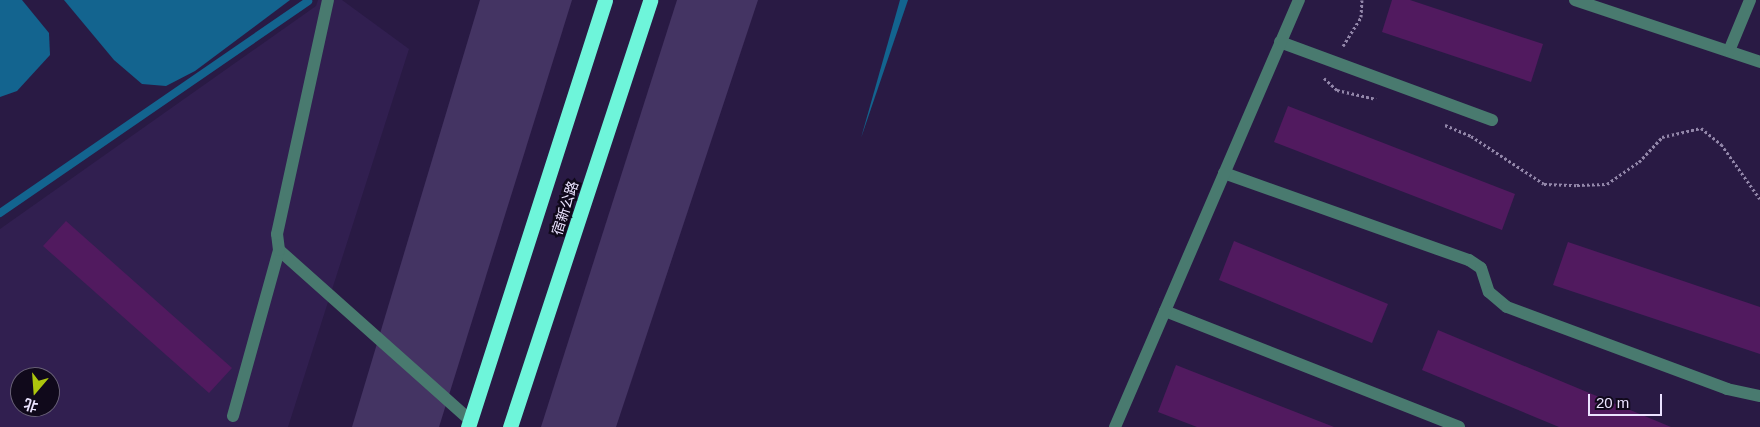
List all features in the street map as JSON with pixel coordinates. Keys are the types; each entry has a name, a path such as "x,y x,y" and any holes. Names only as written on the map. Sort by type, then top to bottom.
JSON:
{"highway":[{"name":"宿新公路","path":"469,423 605,0"},
{"name":"宿新公路","path":"510,427 650,0"}],"lane":[{"path":"233,416 279,250 277,234 328,0"},
{"path":"1115,427 1298,0"},
{"path":"1575,0 1760,62"},
{"path":"1729,51 1750,0"},
{"path":"1280,42 1492,120"},
{"path":"1224,173 1469,260 1481,268 1489,292 1507,307 1726,389 1760,396"},
{"path":"279,250 469,423"},
{"path":"1165,311 1459,427"}],"path":[{"path":"1362,0 1362,16 1329,60 1324,81 1337,90 1384,101"},
{"path":"1437,122 1471,136 1544,184 1577,185 1607,184 1639,162 1662,138 1700,128 1721,144 1760,199"}],"shaded area":[{"path":"318,0 342,0 409,49 288,427 0,427 0,229 316,6"},
{"path":"480,0 572,0 439,427 352,427"},
{"path":"677,0 758,0 616,427 541,427"}],"water":[{"path":"0,0 22,0 49,33 50,55 17,91 0,97"},
{"path":"64,0 290,0 195,71 166,86 142,84 114,60"},
{"path":"900,0 908,0 861,138"}],"building":[{"path":"1392,0 1410,0 1543,44 1531,82 1382,32"},
{"path":"1288,106 1515,194 1502,230 1274,142"},
{"path":"66,221 232,368 209,393 43,246"},
{"path":"1234,241 1388,304 1372,343 1219,280"},
{"path":"1568,242 1760,307 1760,354 1553,285"},
{"path":"1438,330 1671,427 1559,427 1422,370"},
{"path":"1176,365 1334,427 1197,427 1158,412"}],"waterway":[{"path":"0,213 308,1"}]}
